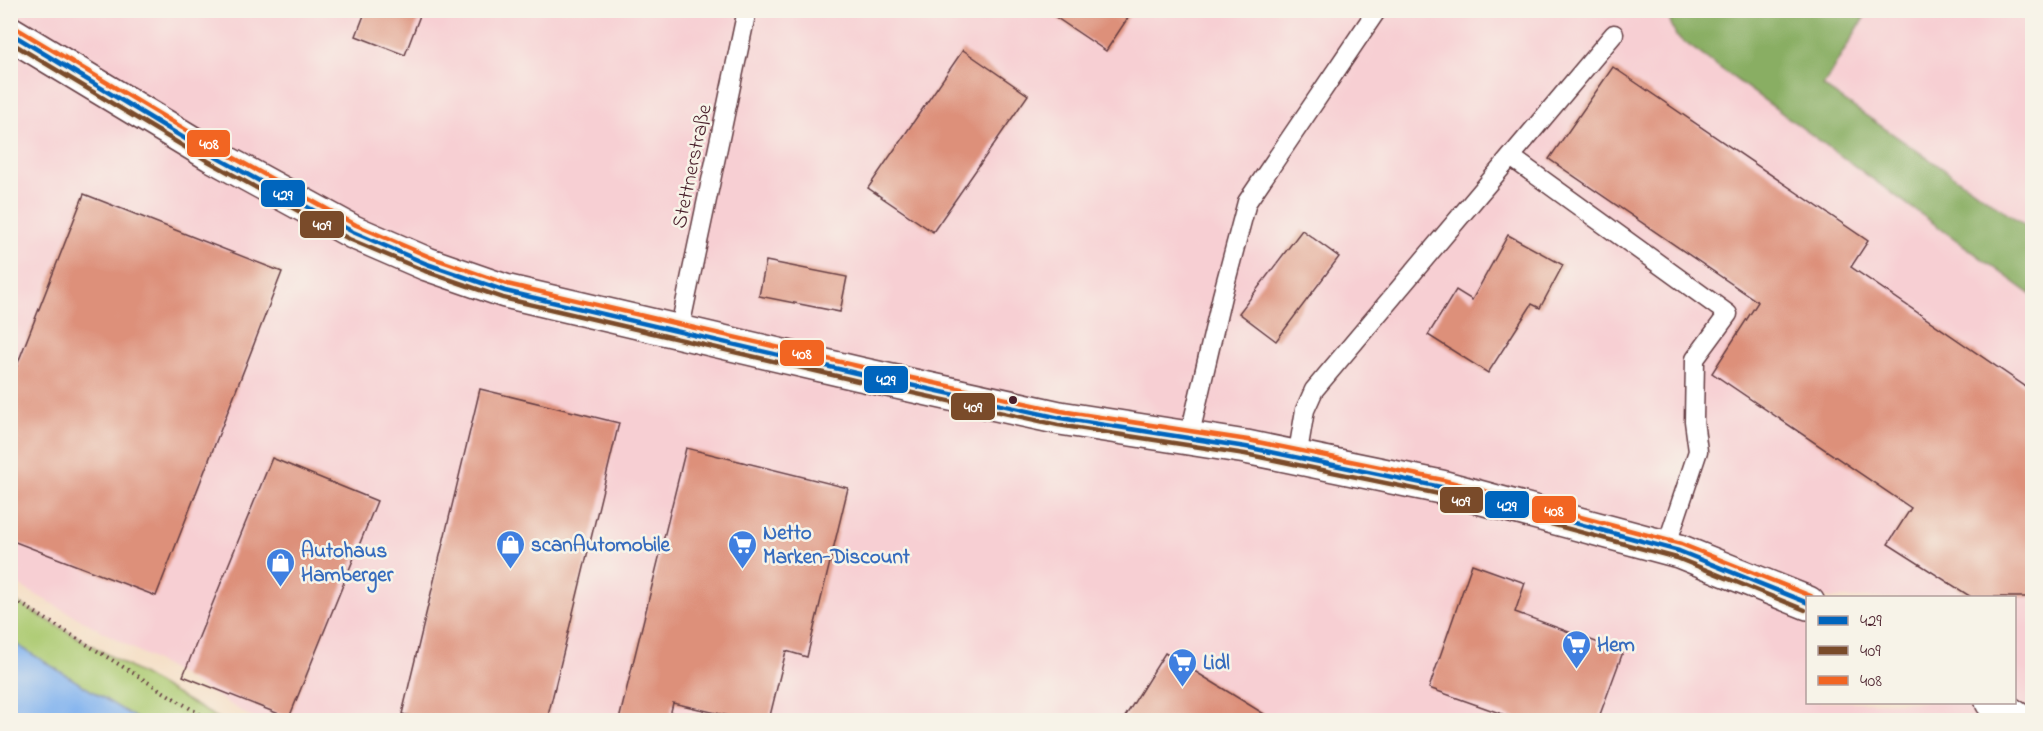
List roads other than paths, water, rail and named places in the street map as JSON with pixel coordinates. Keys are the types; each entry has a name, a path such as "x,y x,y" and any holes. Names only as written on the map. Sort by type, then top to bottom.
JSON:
{"street":[{"path":"10,33 212,154 353,232 427,264 505,291 1060,418 1188,438 1441,487 1666,547 1806,602"},
{"path":"1995,704 2019,720"}],"lane":[{"name":"Stettnerstraße","path":"679,332 747,10"},
{"path":"1188,438 1247,202 1377,10"},
{"path":"1298,458 1305,410 1314,390 1614,34"},
{"path":"1511,157 1728,314 1695,359 1694,421 1698,451 1666,547"}],"water":[{"path":"11,641 139,720 11,720"}],"place":[{"name":"scanAutomobile","path":"510,570"},
{"name":"Netto Marken-Discount","path":"742,570"},
{"name":"Autohaus Hamberger","path":"280,588"},
{"name":"Hem","path":"1576,670"},
{"name":"Lidl","path":"1182,688"}]}
